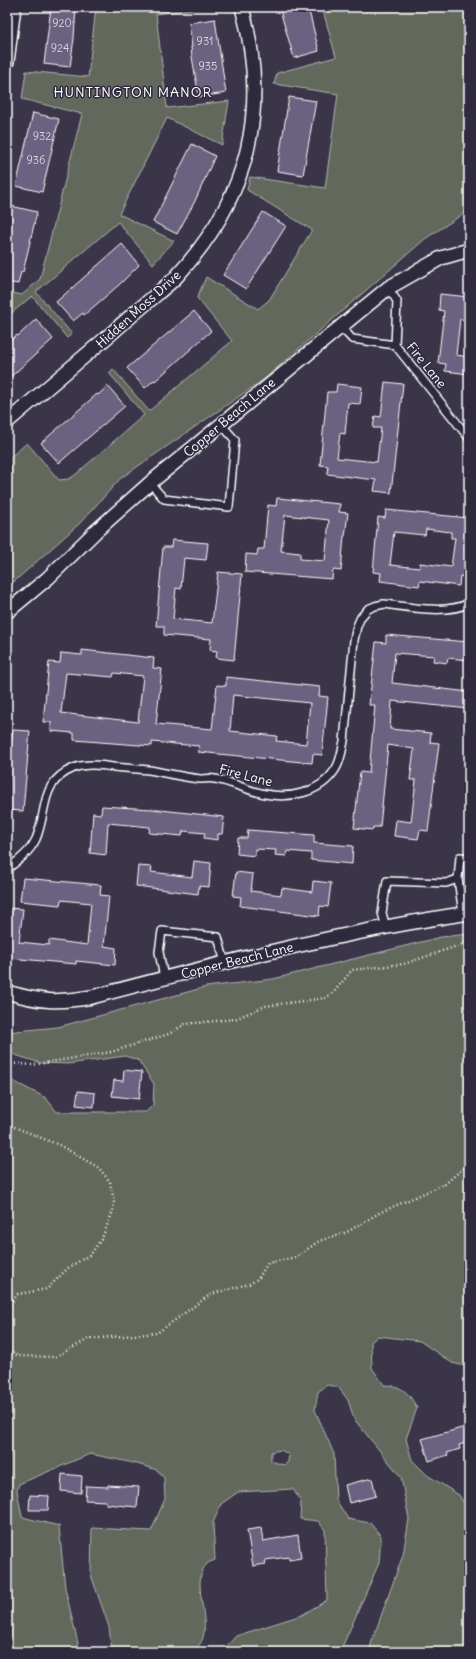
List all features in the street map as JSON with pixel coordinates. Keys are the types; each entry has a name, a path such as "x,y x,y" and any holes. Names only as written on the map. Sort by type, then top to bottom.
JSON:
{"street":[{"path":"7,62 14,7"},
{"name":"Hidden Moss Drive","path":"7,422 176,278 202,247 220,220 235,190 246,158 252,129 254,93 253,59 242,7"},
{"name":"Copper Beach Lane","path":"7,612 48,578 96,531 150,483 388,288 441,258 469,250"},
{"name":"Copper Beach Lane","path":"7,992 34,1000 65,1001 92,997 225,962 349,933 466,913"}],"lane":[{"path":"340,326 352,340 395,345 398,300 388,288"},
{"name":"Fire Lane","path":"395,345 469,438"},
{"path":"150,483 164,499 229,507 235,440 221,424"},
{"name":"Fire Lane","path":"7,869 29,850 36,839 45,798 52,783 61,774 75,767 94,765 148,770 200,779 215,779 265,794 299,794 310,791 328,778 336,769 341,757 344,741 354,640 361,617 368,609 384,604 451,609 469,603"},
{"path":"466,913 458,879 460,857 469,858"},
{"path":"386,927 382,913 387,881 446,883 458,879"},
{"path":"164,978 159,952 162,931 218,937 225,962"}],"path":[{"path":"7,1063 32,1065 111,1052 169,1034 185,1024 235,1019 265,1006 325,998 334,992 352,970 404,964 469,942"},
{"path":"7,1124 59,1145 99,1168 110,1182 114,1202 113,1211 102,1238 91,1254 68,1268 47,1289 18,1294 7,1308"},
{"path":"7,1347 10,1352 18,1356 55,1358 89,1339 157,1334 211,1294 249,1284 258,1279 268,1263 296,1257 319,1241 347,1232 381,1212 445,1184 469,1163"}],"green space":[{"path":"96,7 212,7 156,14 167,108 229,101 222,145 167,118 119,214 174,241 153,264 118,222 36,292 72,334 67,338 32,296 7,317 7,292 22,295 40,279 82,114 22,99 26,71 88,77"},
{"path":"322,7 469,7 469,210 425,239 263,380 121,478 80,523 7,588 7,460 27,443 59,480 69,479 75,475 144,415 109,373 113,369 149,411 232,341 197,298 206,277 258,309 269,300 312,230 247,190 250,177 325,188 338,94 274,84 277,73 336,57"},
{"path":"469,934 469,1367 452,1363 420,1341 378,1336 371,1342 372,1368 384,1385 396,1386 400,1388 408,1394 417,1408 406,1439 412,1460 427,1475 459,1495 469,1511 469,1638 464,1652 370,1652 371,1644 403,1555 409,1519 401,1477 354,1419 348,1400 338,1387 327,1385 318,1392 315,1410 334,1454 336,1500 348,1519 370,1523 381,1536 379,1563 340,1652 258,1652 223,1650 236,1636 302,1615 327,1600 325,1530 318,1521 300,1519 301,1502 293,1489 238,1492 221,1504 213,1523 215,1560 207,1564 202,1572 200,1582 204,1631 202,1641 195,1649 168,1653 112,1652 109,1627 91,1575 92,1528 151,1531 165,1499 164,1478 157,1470 134,1463 90,1454 19,1484 17,1490 22,1517 59,1526 65,1588 80,1652 7,1652 7,1078 46,1098 57,1112 146,1112 153,1105 154,1084 138,1060 125,1056 68,1064 41,1063 15,1055 7,1049 7,1032 58,1027 206,987 273,979 441,937","holes":["281,1450 289,1455 288,1462 284,1465 271,1461 271,1452"]}],"building":[{"path":"51,7 76,7 70,67 44,64"},
{"path":"279,7 308,7 319,51 294,58"},
{"path":"215,19 226,93 199,97 192,57 189,23"},
{"path":"289,97 316,101 303,175 277,171"},
{"path":"33,113 59,119 42,192 16,186"},
{"path":"192,144 215,156 195,201 177,234 153,222"},
{"path":"11,206 37,212 23,272 21,272 18,284 7,282 7,218 9,218"},
{"path":"263,212 286,226 246,289 223,275"},
{"path":"122,244 139,265 120,284 84,315 83,313 73,321 56,302"},
{"path":"440,294 469,297 469,314 467,320 460,319 456,355 469,357 469,374 445,371 446,364 438,363 444,311 439,310"},
{"path":"194,311 211,331 155,381 154,380 145,388 127,368"},
{"path":"36,319 53,339 7,380 7,343 17,335 18,336"},
{"path":"385,382 403,384 391,493 374,491 376,480 327,474 328,466 320,465 327,392 336,392 337,384 362,387 360,404 348,403 345,434 340,433 337,458 377,462 381,428 373,428 375,416 381,417"},
{"path":"108,386 125,406 59,463 41,443"},
{"path":"277,498 340,504 339,512 348,513 344,536 341,571 333,570 332,579 245,572 246,554 257,555 258,549 264,549 268,505 276,506","holes":["285,515 329,520 325,561 300,559 300,553 281,551"]},
{"path":"386,510 469,518 466,553 469,553 468,577 460,576 459,586 420,581 419,586 380,581 381,573 373,572 378,517 385,518","holes":["426,529 451,532 451,538 455,538 451,567 420,563 420,568 390,565 394,532 425,535"]},
{"path":"172,540 208,543 206,560 184,558 181,589 176,588 173,619 212,623 218,572 242,574 234,660 216,658 217,651 210,650 211,639 164,635 164,626 156,626 163,547 171,547"},
{"path":"386,635 469,642 469,660 448,658 447,663 433,661 434,656 395,653 392,683 469,692 469,709 392,701 390,729 431,733 430,742 439,743 428,831 420,830 418,839 394,836 396,820 411,822 416,780 410,780 414,749 388,745 380,827 373,827 373,830 354,828 360,772 369,773 375,705 369,705 376,642 386,643"},
{"path":"82,650 154,658 153,668 162,669 156,724 212,729 217,685 226,686 226,677 320,687 319,696 328,697 322,755 313,754 312,763 198,752 199,746 152,742 152,746 74,740 74,733 51,731 51,722 43,722 49,662 60,663 61,653 82,655","holes":["66,673 113,677 114,673 143,676 138,722 61,713","233,695 310,703 306,744 276,741 277,736 230,731"]},
{"path":"13,730 30,731 23,811 7,810 7,775 9,775 11,753 7,753 7,742 11,743"},
{"path":"102,806 152,809 224,817 222,834 218,834 218,840 204,838 205,833 183,831 182,836 149,833 150,827 108,823 106,855 90,853 93,813 101,814"},
{"path":"248,830 314,835 314,843 353,846 352,864 311,860 311,853 287,851 286,856 275,855 276,850 255,849 255,856 237,854 238,838 247,838"},
{"path":"194,861 211,863 209,887 199,886 198,894 136,886 138,866 152,867 151,872 192,877"},
{"path":"236,872 253,874 251,891 281,895 282,888 312,892 313,881 331,883 328,907 320,906 319,916 240,906 241,897 233,896"},
{"path":"23,878 101,885 100,895 109,896 104,946 116,948 115,965 76,961 76,964 9,958 10,949 7,949 7,908 23,909 19,942 49,945 49,940 87,945 91,903 61,900 60,905 20,901"},
{"path":"124,1070 142,1072 139,1099 112,1096 114,1080 123,1081"},
{"path":"78,1091 95,1093 94,1107 76,1105"},
{"path":"469,1426 469,1442 459,1445 460,1449 447,1453 448,1455 429,1461 422,1439"},
{"path":"62,1474 82,1476 81,1493 61,1491"},
{"path":"372,1478 376,1496 349,1503 345,1485"},
{"path":"108,1485 139,1487 137,1507 106,1504 106,1501 85,1500 86,1486 108,1487"},
{"path":"30,1495 49,1496 48,1510 29,1510"},
{"path":"261,1528 263,1541 298,1535 301,1558 289,1560 289,1557 265,1560 266,1564 253,1566 247,1530"}],"district":[{"name":"HUNTINGTON MANOR","path":"133,92"}]}
